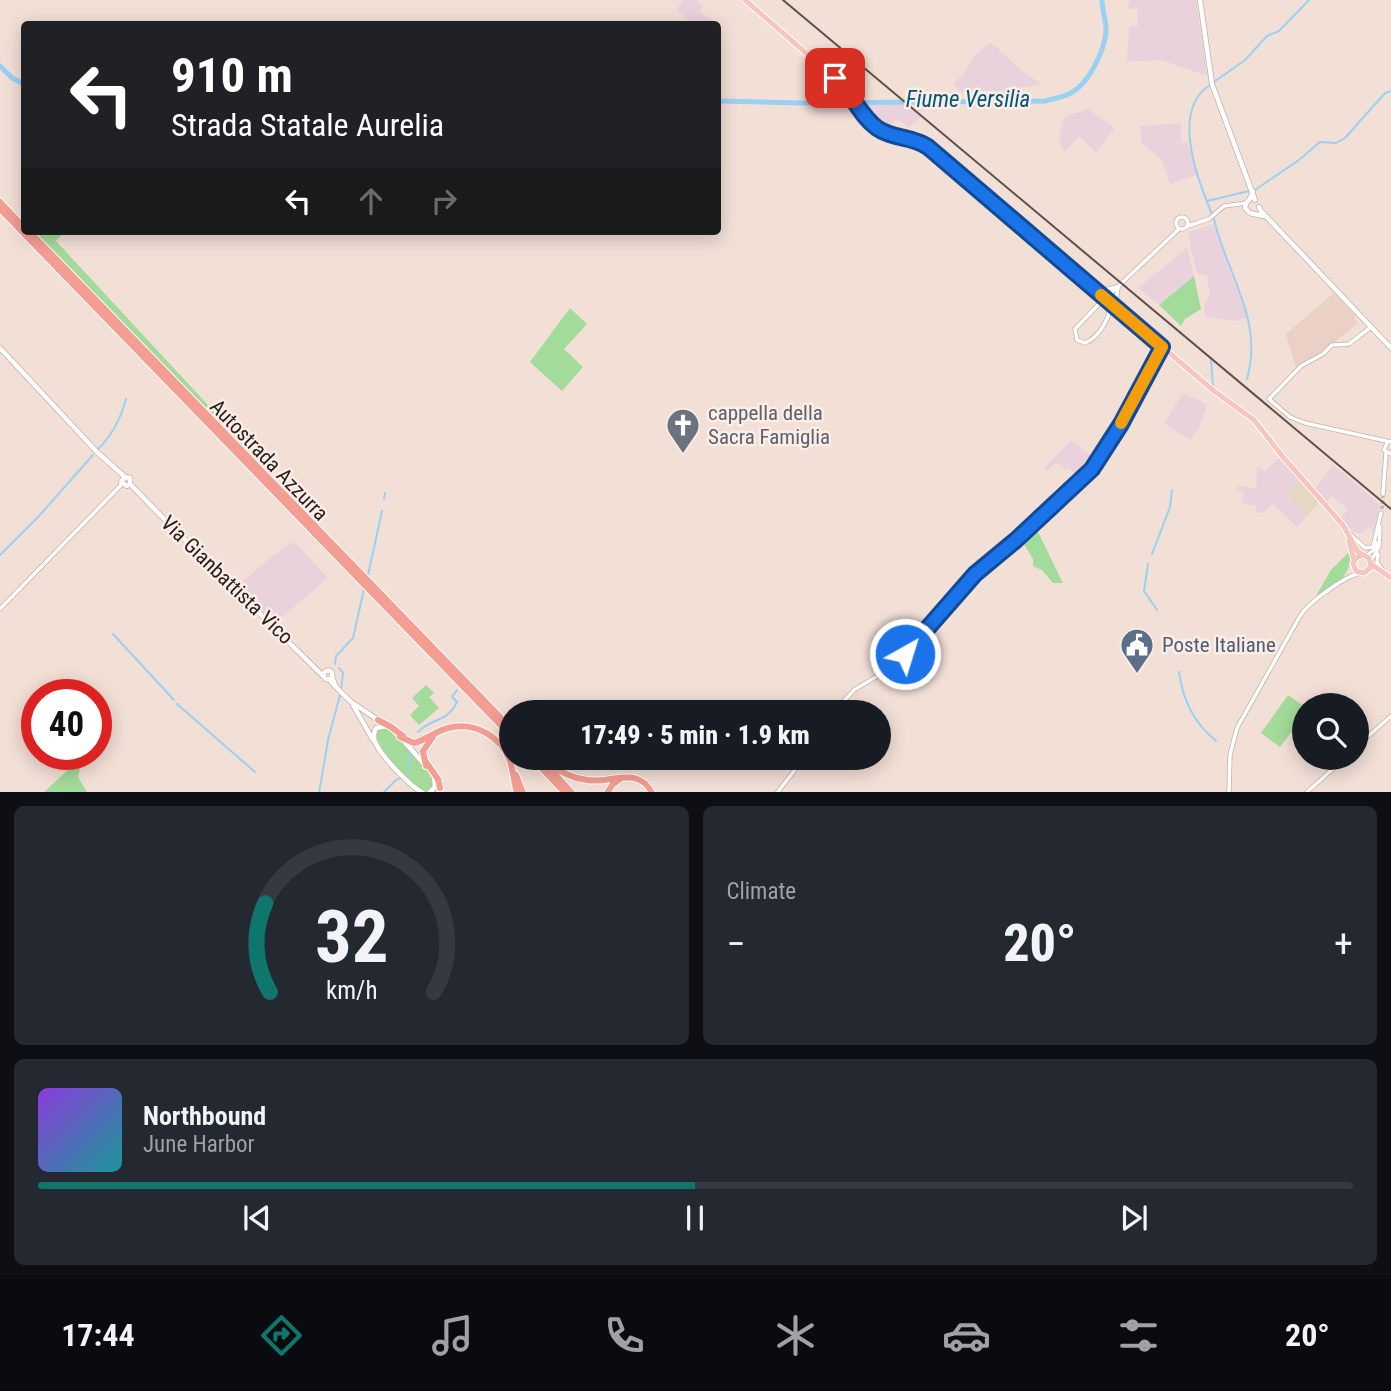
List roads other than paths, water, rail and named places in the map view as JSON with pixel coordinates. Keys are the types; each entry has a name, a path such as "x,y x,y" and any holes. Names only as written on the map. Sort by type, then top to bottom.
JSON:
{"highway":[{"name":"Autostrada Azzurra","path":"1,205 21,226"},
{"name":"Autostrada Azzurra","path":"16,221 21,225"},
{"name":"Autostrada Azzurra","path":"29,235 499,724"},
{"name":"Autostrada Azzurra","path":"33,235 499,716"},
{"path":"378,720 411,740 457,726 482,730 499,744"},
{"path":"400,737 414,743 438,732"},
{"path":"438,732 425,746 425,762 438,779 441,790"},
{"path":"512,770 517,792"},
{"path":"513,770 523,792"},
{"path":"543,770 563,792"},
{"path":"552,770 571,792"},
{"path":"558,770 587,780 635,777 645,783 650,792"},
{"path":"608,792 617,781 626,778 641,782 650,792"}],"main road":[{"path":"745,0 851,94 870,122 883,132 915,139 928,147 1162,347 1254,420 1343,525 1356,549 1391,578"},
{"path":"1200,0 1212,84 1253,189 1249,202 1250,213 1269,219"},
{"path":"1249,202 1259,207 1391,348"},
{"path":"1254,213 1259,207"},
{"name":"Via Gianbattista Vico","path":"0,348 125,483 350,701"},
{"path":"1343,525 1354,568 1363,573 1384,573"},
{"path":"1354,562 1368,559"},
{"path":"1363,573 1368,559"},
{"path":"350,701 400,737 425,762 441,790"},
{"path":"350,701 375,744 421,792"},
{"path":"375,744 376,728 388,726"},
{"path":"430,792 435,787 435,779"}],"street":[{"path":"1173,233 1181,217 1188,223 1197,223 1209,219 1224,206 1249,202"},
{"path":"1101,302 1074,329 1077,340 1085,343 1092,340 1108,316 1108,300 1118,286 1173,233 1184,229 1188,223"},
{"path":"1176,224 1180,229"},
{"path":"1094,288 1105,290 1118,286"},
{"path":"1108,316 1122,312 1116,301 1118,286"},
{"path":"1371,327 1349,344 1332,345 1323,354 1301,366 1269,400 1290,417 1305,423 1387,444 1389,454 1383,494"},
{"path":"845,700 854,690 901,659 975,574 1092,469 1121,424 1162,347"},
{"path":"0,610 125,483"},
{"path":"1347,531 1365,548 1371,548 1375,544 1381,511 1377,562 1391,578"},
{"path":"1368,559 1376,548 1380,527"},
{"path":"1368,559 1379,547"},
{"path":"1347,579 1354,562"},
{"path":"1229,792 1231,748 1237,728 1304,609 1347,579 1363,573"},
{"path":"1369,735 1391,716"},
{"path":"778,792 795,770"},
{"path":"1307,792 1332,770"}],"waterway":[{"name":"Fiume Versilia","path":"721,101 801,103 1055,99 1078,88 1099,57 1106,32 1102,0"},
{"path":"1214,82 1245,60 1267,36 1279,31 1309,0"},
{"name":"Fiume Versilia","path":"0,66 21,82"},
{"path":"1210,85 1198,96 1191,111 1189,128 1195,165 1212,214"},
{"path":"1255,190 1320,142 1336,143 1345,138 1385,93 1391,91"},
{"path":"1207,201 1249,191"},
{"path":"1214,219 1247,317 1251,337 1247,379"},
{"path":"1211,360 1213,387"},
{"path":"98,449 116,426 126,399"},
{"path":"0,555 93,455"},
{"path":"1152,554 1170,507 1172,490"},
{"path":"384,499 385,493"},
{"path":"368,575 382,511"},
{"path":"1148,564 1144,591 1157,610"},
{"path":"335,664 336,656 353,638 364,589"},
{"path":"113,634 174,700"},
{"path":"339,668 343,673 341,690"},
{"path":"1179,672 1190,710 1216,741"},
{"path":"418,732 449,714 457,702 452,697 457,690"},
{"path":"319,792 328,740 340,695"},
{"path":"177,704 255,772"},
{"path":"407,773 411,754"},
{"path":"384,792 401,778"}],"tunnel":[{"path":"1382,509 1383,494"}],"railway":[{"path":"783,0 1391,509"}],"place":[{"name":"cappella della Sacra Famiglia","path":"683,455"},
{"name":"Poste Italiane","path":"1137,675"}]}
